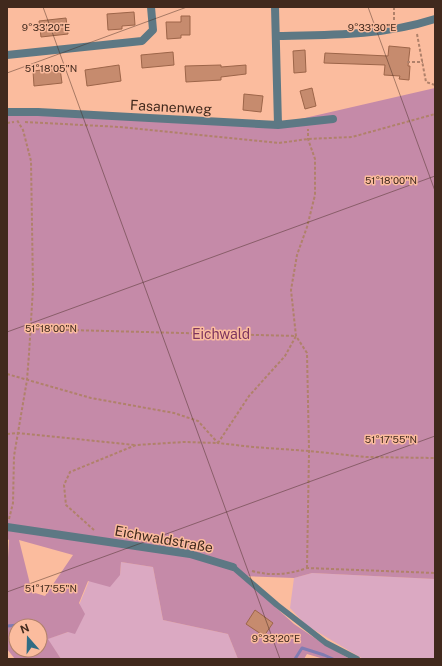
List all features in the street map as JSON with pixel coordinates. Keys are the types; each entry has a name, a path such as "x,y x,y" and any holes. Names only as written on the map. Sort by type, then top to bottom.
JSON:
{"street":[{"path":"7,55 142,40 153,30 151,7"},
{"path":"275,7 278,125"},
{"path":"276,36 362,34 415,25 435,18"},
{"name":"Fasanenweg","path":"8,112 278,125 333,119"},
{"name":"Eichwaldstraße","path":"7,526 101,542 190,554 233,567"}],"lane":[{"name":"Eichwaldstraße","path":"233,567 277,606 326,643 357,659"}],"path":[{"path":"394,7 394,29"},
{"path":"415,25 426,82 435,85"},
{"path":"407,62 423,62"},
{"path":"7,526 13,503 14,456 27,380 33,288 31,161 23,130 19,122 8,112"},
{"path":"19,122 120,127 279,143 308,139 352,137 435,114"},
{"path":"306,122 308,139 315,158 315,195 307,227 297,255 291,290 296,336 307,353 310,451 308,568"},
{"path":"31,329 296,336"},
{"path":"218,443 249,396 285,356 296,336"},
{"path":"7,374 91,398 174,412 198,421 218,443"},
{"path":"7,434 17,433 136,445 184,442 218,443 253,448 366,456 435,458"},
{"path":"101,542 98,533 66,505 64,485 70,472 136,445"},
{"path":"233,567 266,575 291,574 308,568 435,573"}],"shaded area":[{"path":"121,562 153,567 163,620 228,634 238,659 61,659 48,639 68,632 89,581 120,575"},
{"path":"312,573 435,579 435,659 363,659 306,625 290,608 294,578"}],"green space":[{"name":"Eichwald","path":"435,88 435,579 312,573 294,578 241,576 294,624 325,645 350,659 324,659 307,654 304,659 238,659 228,634 163,620 153,567 121,562 120,575 110,587 88,581 79,603 85,614 75,634 68,632 48,639 48,618 8,618 8,650 7,649 7,575 9,540 7,539 7,110 283,123","holes":["19,540 73,555 45,596 32,592"]},
{"name":"Eichwald","path":"48,639 61,659 14,658 48,658"}],"building":[{"path":"134,12 135,25 122,26 122,29 108,30 107,14"},
{"path":"181,16 190,16 190,35 181,35 181,38 167,39 166,22 181,22"},
{"path":"66,18 68,34 41,37 39,21"},
{"path":"389,46 410,48 408,66 410,66 409,80 399,79 400,76 384,75 385,65 324,63 325,53 388,56"},
{"path":"305,50 306,72 294,73 293,51"},
{"path":"173,52 174,65 142,68 141,55"},
{"path":"119,65 121,81 87,86 85,70"},
{"path":"221,65 221,67 246,65 246,74 221,77 221,80 186,82 185,66"},
{"path":"60,68 62,83 34,86 33,71"},
{"path":"312,88 316,106 305,109 300,91"},
{"path":"244,94 263,96 261,112 243,110"},
{"path":"255,610 273,623 264,636 246,624"}],"waterway":[{"path":"295,659 302,648 333,659"}]}
